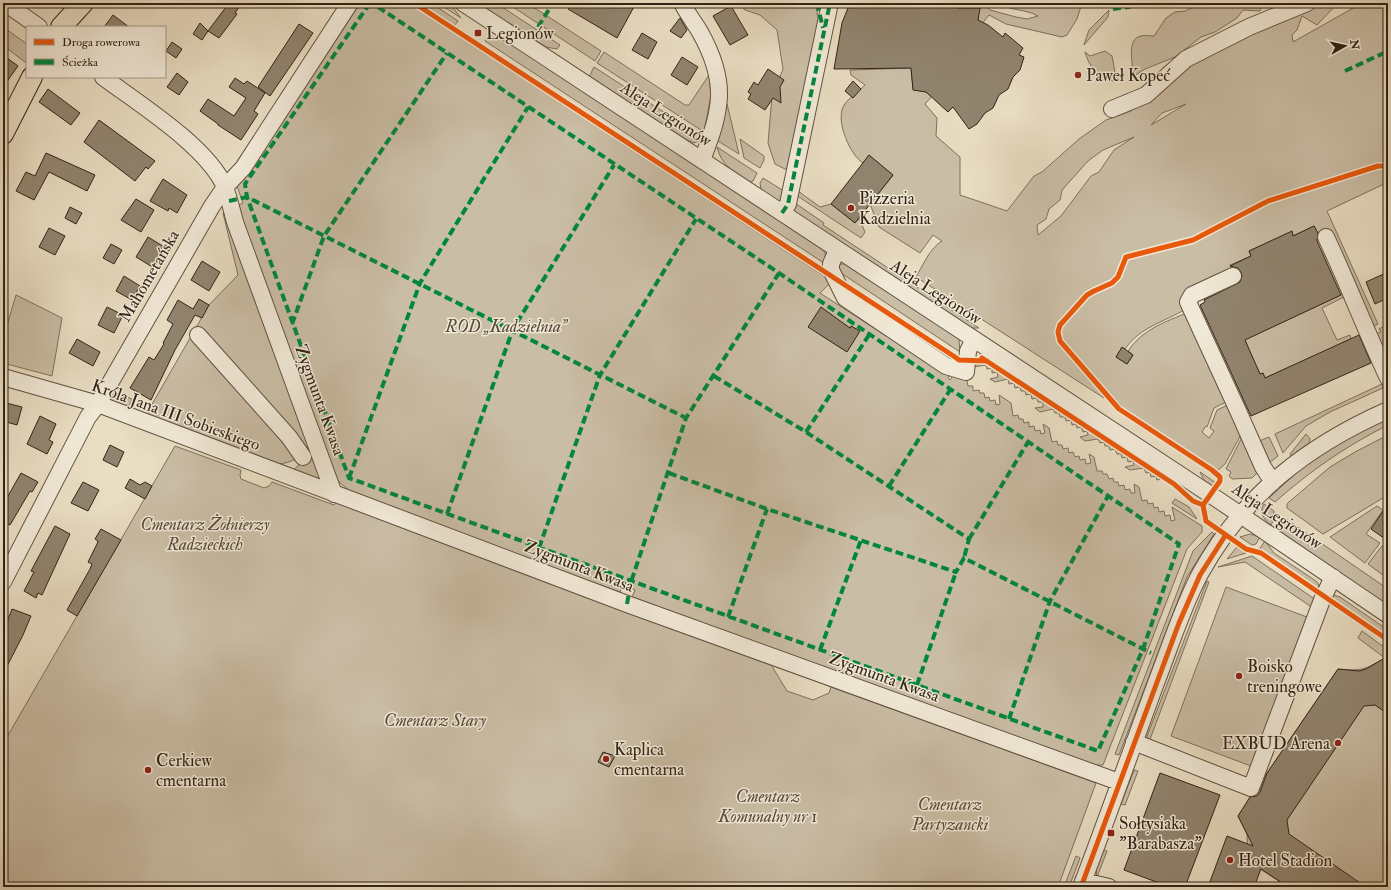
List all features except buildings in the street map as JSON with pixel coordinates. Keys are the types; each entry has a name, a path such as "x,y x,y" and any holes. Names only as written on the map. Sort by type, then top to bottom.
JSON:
{"main road":[{"path":"63,26 83,3"},
{"path":"3,134 31,78"}],"street":[{"path":"5,3 38,26"},
{"name":"Mahometańska","path":"3,582 88,417 98,404 212,206 225,187 242,168 350,3"},
{"name":"Aleja Legionów","path":"463,3 974,339 1388,615"},
{"path":"682,3 700,31 715,61 720,83 719,107 702,160"},
{"path":"817,3 821,12 824,33"},
{"path":"782,213 788,204 830,3"},
{"path":"1112,110 1146,95 1186,60 1249,27 1307,3"},
{"name":"Zygmunta Kwasa","path":"104,78 183,136 214,169 225,187 235,222 334,494 627,604 1119,782"},
{"path":"1326,238 1354,296 1361,319 1388,378"},
{"path":"838,250 831,264 831,270 845,298 946,366 966,372 968,351 974,339"},
{"path":"1233,276 1192,295 1188,302 1262,468 1273,482"},
{"path":"198,335 289,437 303,457"},
{"name":"Króla Jana III Sobieskiego","path":"3,377 98,404 334,494"},
{"path":"1109,887 1082,884 1134,742 1200,575 1211,556 1240,515 1293,464 1327,440 1388,410"},
{"path":"281,474 303,457 316,444"},
{"path":"1134,742 1251,788 1322,600 1333,577"}],"green space":[{"name":"ROD „Kadzielnia”","path":"358,3 408,3 832,281 820,293 886,336 890,332 952,372 948,378 950,380 955,373 967,381 968,386 973,386 973,391 979,390 980,393 984,393 985,398 989,397 990,401 995,400 996,405 1000,404 999,395 1011,403 1013,416 1018,415 1019,419 1023,419 1024,423 1029,422 1029,427 1034,426 1035,431 1040,430 1041,434 1045,433 1043,424 1049,428 1052,442 1057,441 1058,445 1062,445 1063,449 1068,448 1069,453 1073,452 1075,457 1079,456 1080,460 1085,459 1086,464 1091,463 1089,454 1094,457 1097,471 1102,471 1103,474 1107,474 1109,479 1113,478 1114,482 1118,482 1119,486 1124,485 1125,490 1130,489 1131,493 1135,493 1134,484 1139,487 1142,501 1147,500 1148,504 1153,503 1154,508 1158,507 1159,512 1164,511 1165,516 1170,515 1171,521 1175,520 1172,507 1202,526 1202,532 1187,549 1103,765 1089,765 632,597 635,590 623,585 620,592 357,497 338,481 240,223 239,205 243,203 237,186"},
{"path":"419,3 431,3 458,21 454,26"},
{"path":"438,3 451,5 461,18"},
{"path":"478,3 496,3 560,45 557,49 546,47"},
{"path":"507,3 527,3 601,51 595,61"},
{"path":"737,3 815,3 820,27 791,170 775,164 768,143 772,96 783,69 777,30 760,15 745,10"},
{"path":"965,3 983,3 990,10 1027,19 1038,16 1029,12 1003,6 998,3 1082,3 1077,19 1067,35 1062,37 1006,24 989,15 981,25 978,24 979,8 969,7"},
{"path":"1202,3 1260,3 1262,6 1260,11 1243,10 1237,18 1215,32 1201,37 1184,50 1185,53 1145,69 1128,80 1133,74 1131,52 1133,42 1136,38 1143,36 1154,36 1166,18 1175,12 1185,11"},
{"path":"1319,3 1338,3 1317,25 1302,16 1297,30 1292,35 1293,42 1362,3 1388,3 1388,185 1382,185 1327,211 1378,324 1373,326 1348,295 1322,308 1337,340 1350,335 1351,339 1265,378 1263,373 1260,374 1226,301 1261,332 1345,293 1314,226 1293,236 1292,232 1249,251 1251,256 1230,265 1233,273 1186,309 1138,335 1125,349 1122,348 1116,357 1127,364 1133,355 1128,351 1140,337 1155,327 1189,312 1230,400 1214,408 1207,427 1206,426 1202,432 1209,438 1214,431 1210,428 1217,410 1232,403 1243,431 1225,464 1217,471 1125,410 1084,366 1081,369 1105,397 1104,398 916,277 930,252 942,241 933,235 920,253 879,227 870,204 893,175 869,156 863,163 858,159 849,146 841,121 841,113 845,104 865,85 851,75 850,70 911,68 913,89 934,94 925,104 937,118 936,136 960,157 960,195 1007,211 1034,176 1042,172 1079,139 1106,120 1131,111 1196,59","holes":["1186,104 1151,125 1162,113","1134,137 1114,150 1099,172 1091,176 1061,216 1038,235 1037,225 1046,219 1049,209 1060,200 1062,190 1088,161 1103,150"]},
{"path":"1109,10 1108,17 1084,45 1089,30"},
{"path":"3,27 26,43 26,63 3,45"},
{"path":"488,36 507,41 821,247 825,253 827,265 485,41"},
{"path":"1105,51 1112,56 1116,77 1121,81 1108,80 1097,74 1090,64 1085,52 1090,56"},
{"path":"604,52 685,105 689,105 709,75 711,95 704,132 597,63"},
{"path":"594,67 704,138 694,143 685,139 589,77"},
{"path":"727,104 739,154 718,141"},
{"path":"740,139 764,156 764,160 760,168 744,158"},
{"path":"717,147 757,173 753,181 748,182 729,168 722,159"},
{"path":"763,178 787,193 780,203 761,190 760,183"},
{"path":"798,191 820,207 831,204 855,223 859,218 865,232 861,238 796,195"},
{"path":"792,201 824,223 823,225 979,328 969,328 790,209"},
{"path":"223,213 226,213 310,441 305,450 297,458 283,464 277,464 148,415 151,406 209,305 238,275"},
{"path":"841,264 846,264 959,339 960,352 835,269"},
{"path":"16,295 62,318 52,376 3,363 3,339"},
{"path":"1388,324 1388,367 1374,335 1381,332 1379,329"},
{"path":"985,363 1162,479 1157,480 1156,476 1151,477 1150,472 1146,473 1144,468 1130,470 1125,467 1134,465 1133,461 1128,462 1127,457 1122,458 1121,454 1117,454 1115,449 1110,450 1109,446 1105,446 1104,442 1100,443 1098,439 1085,441 1080,437 1088,435 1087,431 1083,432 1081,427 1077,428 1076,424 1072,425 1071,420 1066,421 1065,417 1060,417 1059,413 1055,413 1053,409 1040,412 1035,408 1043,407 1043,402 1038,402 1037,398 1032,399 1031,394 1026,395 1025,391 1021,391 1020,387 1015,388 1014,383 1009,384 1008,379 995,382 990,379 998,377 997,372 992,373 992,368 987,369 986,365 972,366"},
{"path":"1382,384 1383,388 1330,412 1306,426 1283,453 1275,434"},
{"path":"112,392 132,399 128,410 110,401 109,397"},
{"path":"1388,418 1388,425 1329,460 1275,502 1269,498 1296,473 1329,448"},
{"path":"1244,433 1260,470 1252,478 1232,479 1229,476 1231,472 1226,469"},
{"path":"1306,434 1310,439 1309,443 1291,456 1290,454"},
{"path":"1388,435 1388,495 1323,534 1287,508 1287,504 1289,502 1330,467"},
{"path":"1269,437 1278,456 1265,466 1257,442"},
{"path":"175,446 241,470 241,479 264,488 269,486 272,482 334,505 336,502 770,663 787,691 813,700 829,693 831,687 1096,783 1058,887 3,887 3,744"},
{"path":"313,453 323,484 291,472"},
{"path":"1200,472 1216,483 1213,487 1205,482"},
{"path":"1175,499 1189,507 1197,519 1172,503"},
{"path":"1264,504 1274,511 1274,519 1271,525 1262,513"},
{"path":"1377,506 1383,510 1366,534 1380,543 1365,563 1330,537"},
{"path":"1286,519 1388,589 1388,605 1275,528 1281,520"},
{"path":"1212,532 1214,534 1187,577 1119,755 1115,754 1193,551"},
{"path":"1250,534 1260,537 1256,544 1252,545 1240,537"},
{"path":"1265,541 1274,553 1316,581 1319,585 1319,591 1261,551 1260,548"},
{"path":"1382,546 1388,549 1388,579 1368,564"},
{"path":"1237,547 1246,553 1227,559"},
{"path":"1252,556 1316,600 1313,608 1245,562 1218,567"},
{"path":"1207,581 1209,582 1149,742 1147,736"},
{"name":"Boisko treningowe","path":"1226,587 1307,617 1251,766 1171,736"},
{"path":"1333,595 1340,597 1388,630 1388,637 1328,597"},
{"name":"EXBUD Arena","path":"1362,631 1388,650 1388,887 1288,887 1248,861 1247,834 1238,816 1338,669 1363,669 1385,658 1358,638"},
{"path":"1134,770 1138,771 1125,805 1121,804"},
{"path":"1103,850 1107,851 1097,877 1096,869"},
{"path":"1076,856 1080,858 1069,887 1064,887"}],"marked path":[{"path":"370,3 245,184 247,197 349,478 1098,751 1143,649 1179,544 779,273 372,3"},
{"path":"538,27 553,3"},
{"path":"817,3 823,28"},
{"path":"782,213 788,204 830,3"},
{"path":"1113,9 1129,7 1133,3"},
{"path":"1345,71 1388,51"},
{"path":"292,324 324,236 447,53"},
{"path":"349,478 420,283 528,107"},
{"path":"447,514 513,329 614,165"},
{"path":"229,201 247,197 686,418"},
{"path":"539,548 600,375 696,219"},
{"path":"627,604 631,582 686,418 779,273"},
{"path":"806,432 869,335"},
{"path":"714,376 806,432 969,539 964,558"},
{"path":"889,486 950,390"},
{"path":"969,539 1028,442"},
{"path":"669,473 767,509 956,572 964,558 1151,653"},
{"path":"1009,719 1050,601 1108,496"},
{"path":"728,617 767,509"},
{"path":"820,650 861,540"},
{"path":"917,685 956,572"}],"cycle path":[{"path":"414,3 959,360 987,361"},
{"path":"1388,166 1378,166 1268,201 1193,240 1126,257 1118,277 1112,283 1087,295 1060,325 1058,332 1060,341 1119,409 1212,470 1220,477 1220,481 1203,505 1206,521 1246,549 1261,553 1388,640"},
{"path":"982,358 1174,484 1193,501 1203,505"},
{"path":"1081,887 1179,623 1200,575 1225,536"}],"place":[{"name":"Legionów","path":"478,33"},
{"name":"Paweł Kopeć","path":"1078,75"},
{"name":"Pizzeria Kadzielnia","path":"851,208"},
{"name":"Boisko treningowe","path":"1239,676"},
{"name":"EXBUD Arena","path":"1338,743"},
{"name":"Kaplica cmentarna","path":"606,759"},
{"name":"Cerkiew cmentarna","path":"148,770"},
{"name":"Sołtysiaka \"Barabasza\"","path":"1111,833"},
{"name":"Hotel Stadion","path":"1230,860"}],"park label":[{"name":"Cmentarz Żołnierzy Radzieckich","path":"205,534"},
{"name":"Cmentarz Stary","path":"435,720"},
{"name":"Cmentarz Komunalny nr 1","path":"768,806"},
{"name":"Cmentarz Partyzancki","path":"950,814"}]}
